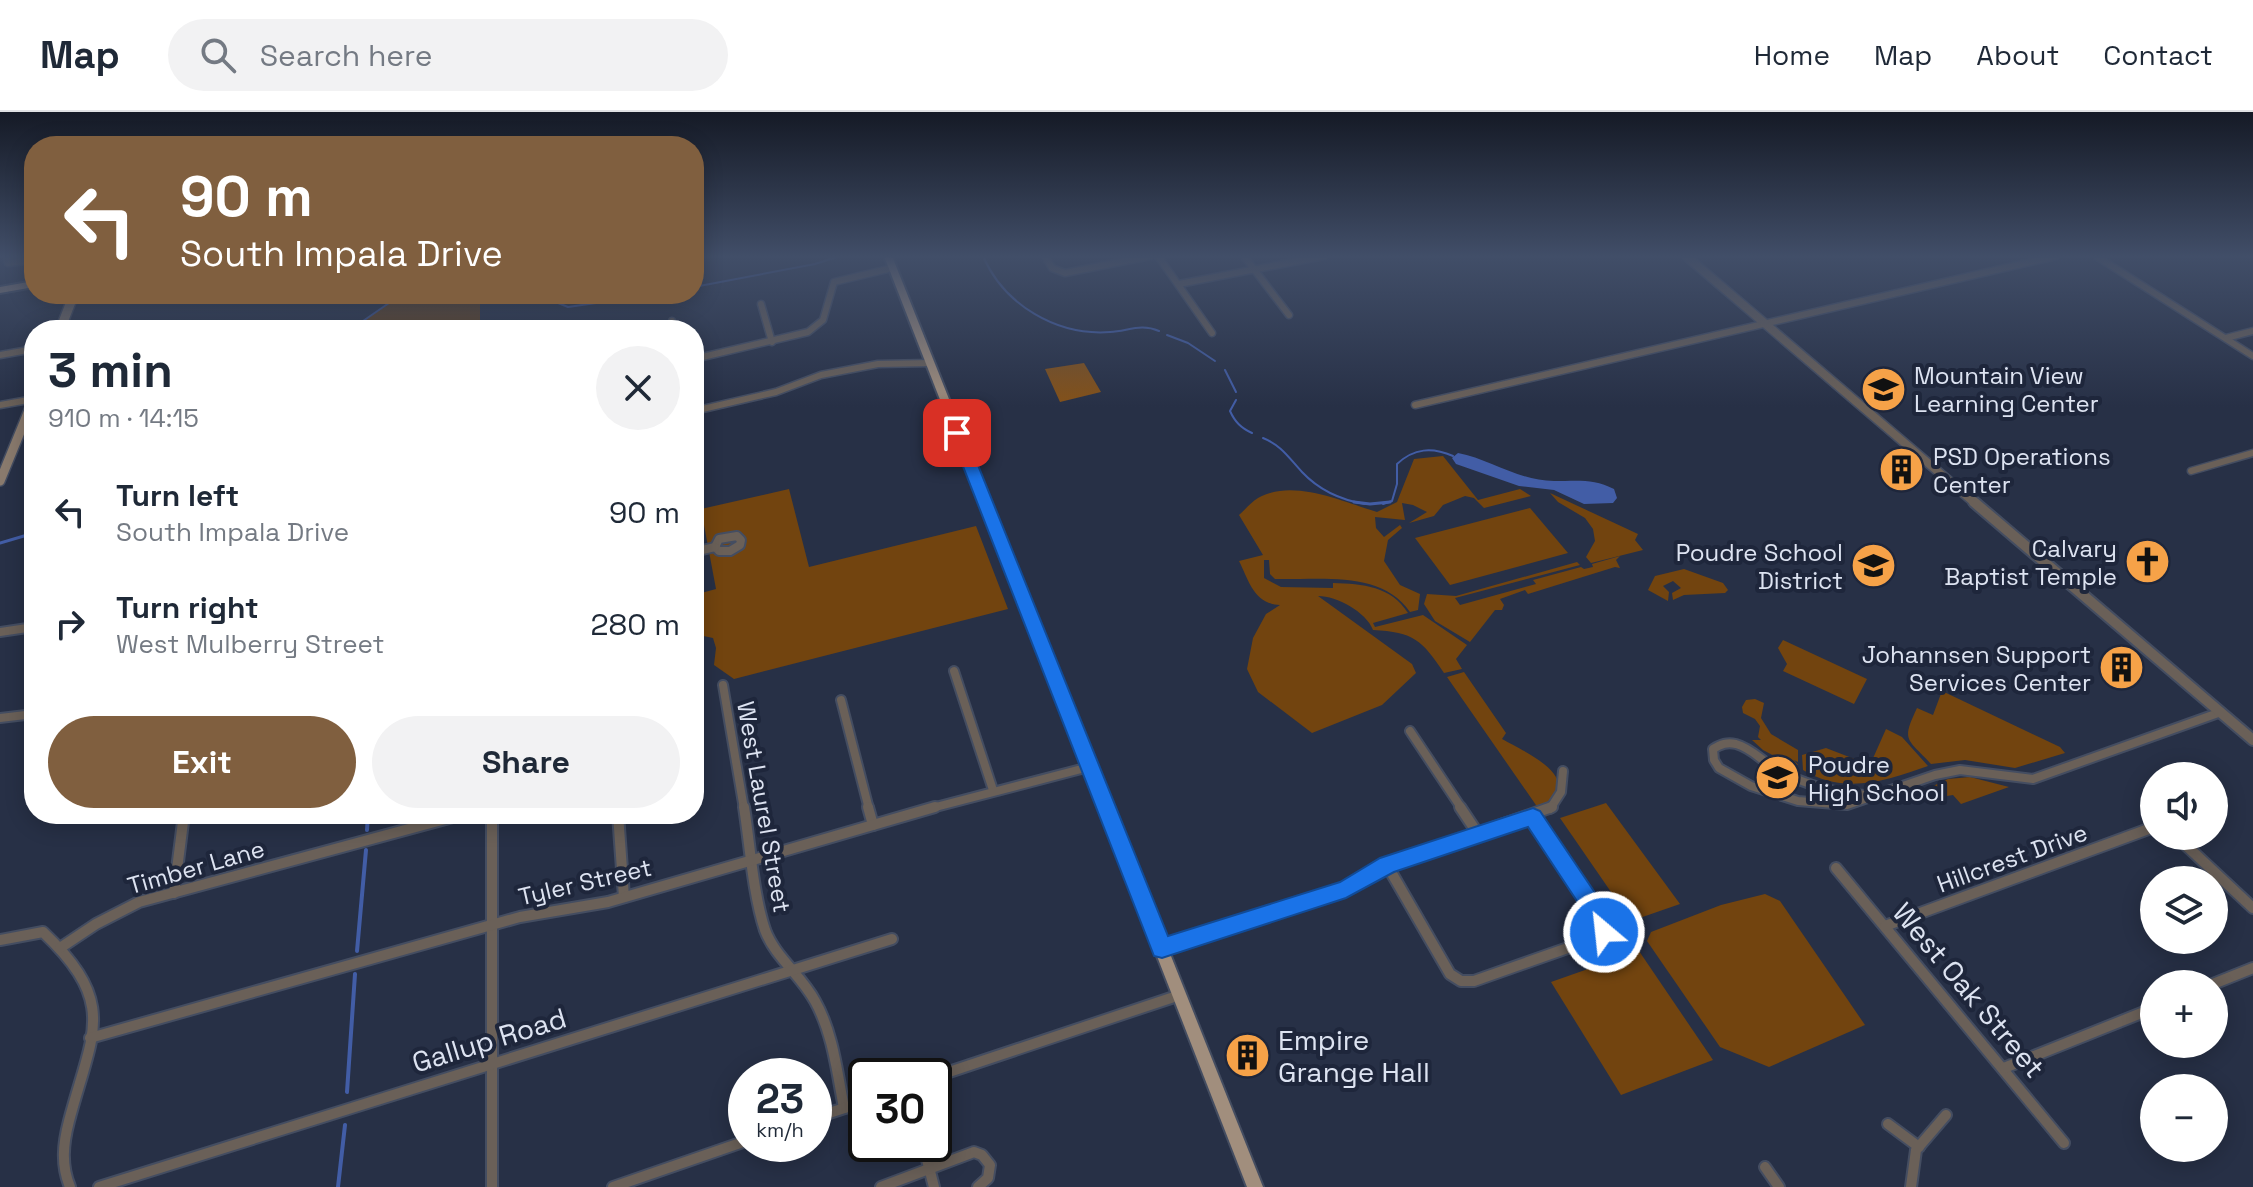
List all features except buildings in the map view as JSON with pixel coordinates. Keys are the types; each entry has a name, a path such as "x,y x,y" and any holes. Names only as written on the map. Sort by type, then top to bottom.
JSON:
{"main road":[{"path":"907,306 1255,1187"},
{"path":"0,481 4,458 24,419"}],"street":[{"path":"762,306 772,342"},
{"path":"704,357 801,335 818,325 824,318 827,306"},
{"path":"1194,306 1212,333"},
{"path":"1282,306 1289,315"},
{"path":"1744,306 2253,740"},
{"path":"1415,405 1842,306"},
{"path":"2176,306 2253,356"},
{"path":"2226,338 2253,331"},
{"path":"0,355 24,351"},
{"path":"704,409 776,392 821,375 878,364 930,363"},
{"path":"0,405 24,401"},
{"path":"2191,471 2253,453"},
{"path":"704,550 715,547"},
{"path":"0,632 24,628"},
{"path":"954,671 993,790"},
{"name":"West Laurel Street","path":"723,685 767,937 809,992 825,1023 844,1108"},
{"path":"841,700 873,825"},
{"path":"1874,795 1848,795 1815,787 1772,766 1738,744 1723,743 1713,749 1713,762 1718,768 1770,793 1802,802 1832,805 1864,801 1874,795 1960,770 2033,779 2221,712"},
{"path":"0,718 24,715"},
{"path":"1410,731 1478,834"},
{"name":"Tyler Street","path":"90,1038 491,925 539,912 624,897 993,790 1089,767"},
{"path":"1162,948 1346,889 1387,865 1533,817 1559,801 1564,785 1563,771"},
{"path":"1387,865 1450,974 1461,981 1474,981 1599,937 1604,932 1603,921 1533,817"},
{"path":"174,893 183,824"},
{"name":"Timber Lane","path":"60,948 117,912 174,893 427,824"},
{"path":"492,824 492,1187"},
{"path":"619,824 624,897"},
{"name":"Hillcrest Drive","path":"1885,926 2140,832"},
{"path":"2191,850 2253,908"},
{"name":"West Oak Street","path":"1836,868 2064,1143"},
{"path":"0,940 34,931 43,932 60,948 93,997 90,1038 64,1140 63,1160 70,1187"},
{"name":"Gallup Road","path":"99,1187 892,939"},
{"path":"2228,978 2253,968"},
{"path":"952,1071 1180,995"},
{"path":"2004,1068 2140,1014"},
{"path":"832,1112 848,1107"},
{"path":"1912,1187 1916,1150 1946,1115"},
{"path":"1888,1124 1919,1147"},
{"path":"613,1187 728,1147"},
{"path":"881,1187 970,1153 982,1155 990,1169 988,1178 978,1187"},
{"path":"928,1162 934,1187"},
{"path":"1765,1167 1779,1187"}],"shaded area":[{"path":"384,306 480,306 480,320 364,320"},
{"path":"1084,363 1101,392 1060,402 1045,369"},
{"path":"1443,456 1478,500 1520,489 1531,496 1484,508 1474,498 1465,496 1443,505 1434,516 1409,523 1427,512 1402,503 1405,520 1375,517 1376,528 1384,537 1400,525 1402,528 1388,540 1384,561 1400,585 1420,594 1418,610 1410,612 1398,599 1367,583 1275,579 1270,574 1269,560 1264,560 1264,578 1281,587 1333,588 1333,583 1375,588 1393,597 1408,613 1373,623 1375,627 1423,615 1467,645 1456,659 1462,669 1444,673 1416,640 1398,633 1373,630 1364,617 1350,606 1318,596 1412,664 1416,673 1382,705 1312,733 1258,692 1247,669 1253,638 1266,614 1280,605 1271,604 1258,596 1239,561 1263,555 1239,515 1258,498 1287,490 1318,494 1377,512 1397,502 1414,459"},
{"path":"789,489 809,567 976,526 1008,609 734,679 714,665 716,648 713,638 704,636 704,592 716,589 704,525 704,508"},
{"path":"1550,493 1638,534 1635,540 1643,550 1591,563 1586,557 1595,541 1593,529 1585,518 1558,502"},
{"path":"1530,508 1568,553 1450,585 1415,538"},
{"path":"1620,556 1616,560 1620,568 1528,594 1525,590 1500,599 1504,605 1502,610 1495,610 1470,642 1435,621 1424,604 1427,594 1456,596 1577,562 1580,565 1455,598 1460,605 1536,584 1533,580 1581,567 1593,567 1592,564"},
{"path":"1684,569 1723,583 1728,590 1725,593 1684,595 1673,600 1672,593 1681,588 1673,581 1663,586 1669,592 1668,601 1648,590 1655,576"},
{"path":"1783,640 1867,679 1854,704 1783,671 1787,664 1778,648"},
{"path":"1464,672 1506,733 1502,739 1538,759 1556,778 1558,788 1553,798 1538,808 1447,677"},
{"path":"1942,691 2060,747 2065,753 2015,768 1965,760 1931,764 1909,739 1909,727 1917,708 1933,715"},
{"path":"1755,699 1764,703 1761,718 1771,734 1798,750 1798,762 1794,760 1798,765 1793,766 1763,750 1752,740 1761,740 1758,737 1760,726 1755,719 1743,713 1742,707 1746,700"},
{"path":"1886,729 1902,737 1928,766 1881,780 1849,784 1818,778 1803,770 1802,755 1826,748 1870,765"},
{"path":"1970,777 2009,787 1961,804 1953,795 1941,797 1931,787 1948,779"},
{"path":"1606,803 1680,904 1631,921 1560,818"},
{"path":"1765,894 1780,901 1865,1025 1769,1067 1720,1047 1647,941 1651,932 1721,905"},
{"path":"1639,951 1713,1060 1621,1095 1551,982"}],"water":[{"path":"1458,453 1541,480 1599,483 1614,489 1617,498 1613,503 1584,504 1554,490 1519,486 1456,464 1452,458"}],"waterway":[{"path":"364,320 384,306"},
{"path":"566,306 574,306"},
{"path":"1023,306 1052,323 1071,329 1090,332 1140,328 1159,331"},
{"path":"1167,335 1188,343 1215,361"},
{"path":"1225,370 1236,392"},
{"path":"1236,400 1230,411 1239,424 1252,433"},
{"path":"1263,438 1280,448 1323,489 1359,503"},
{"path":"1389,502 1392,501 1397,484 1397,464 1403,459 1424,451 1453,456"},
{"path":"1354,502 1359,503"},
{"path":"1359,503 1389,502"},
{"path":"1383,504 1389,502"},
{"path":"1359,503 1365,504"},
{"path":"0,543 24,536"},
{"path":"367,824 367,830"},
{"path":"357,951 366,850"},
{"path":"347,1092 355,974"},
{"path":"338,1187 345,1125"}],"place":[{"name":"Mountain View Learning Center","path":"1883,389"},
{"name":"PSD Operations Center","path":"1902,470"},
{"name":"Calvary Baptist Temple","path":"2148,562"},
{"name":"Poudre School District","path":"1874,566"},
{"name":"Johannsen Support Services Center","path":"2122,668"},
{"name":"Poudre High School","path":"1777,778"},
{"name":"Empire Grange Hall","path":"1247,1056"}],"route":[{"path":"957,433 1162,948 1346,889 1387,865 1533,817 1603,921 1604,932"}]}
